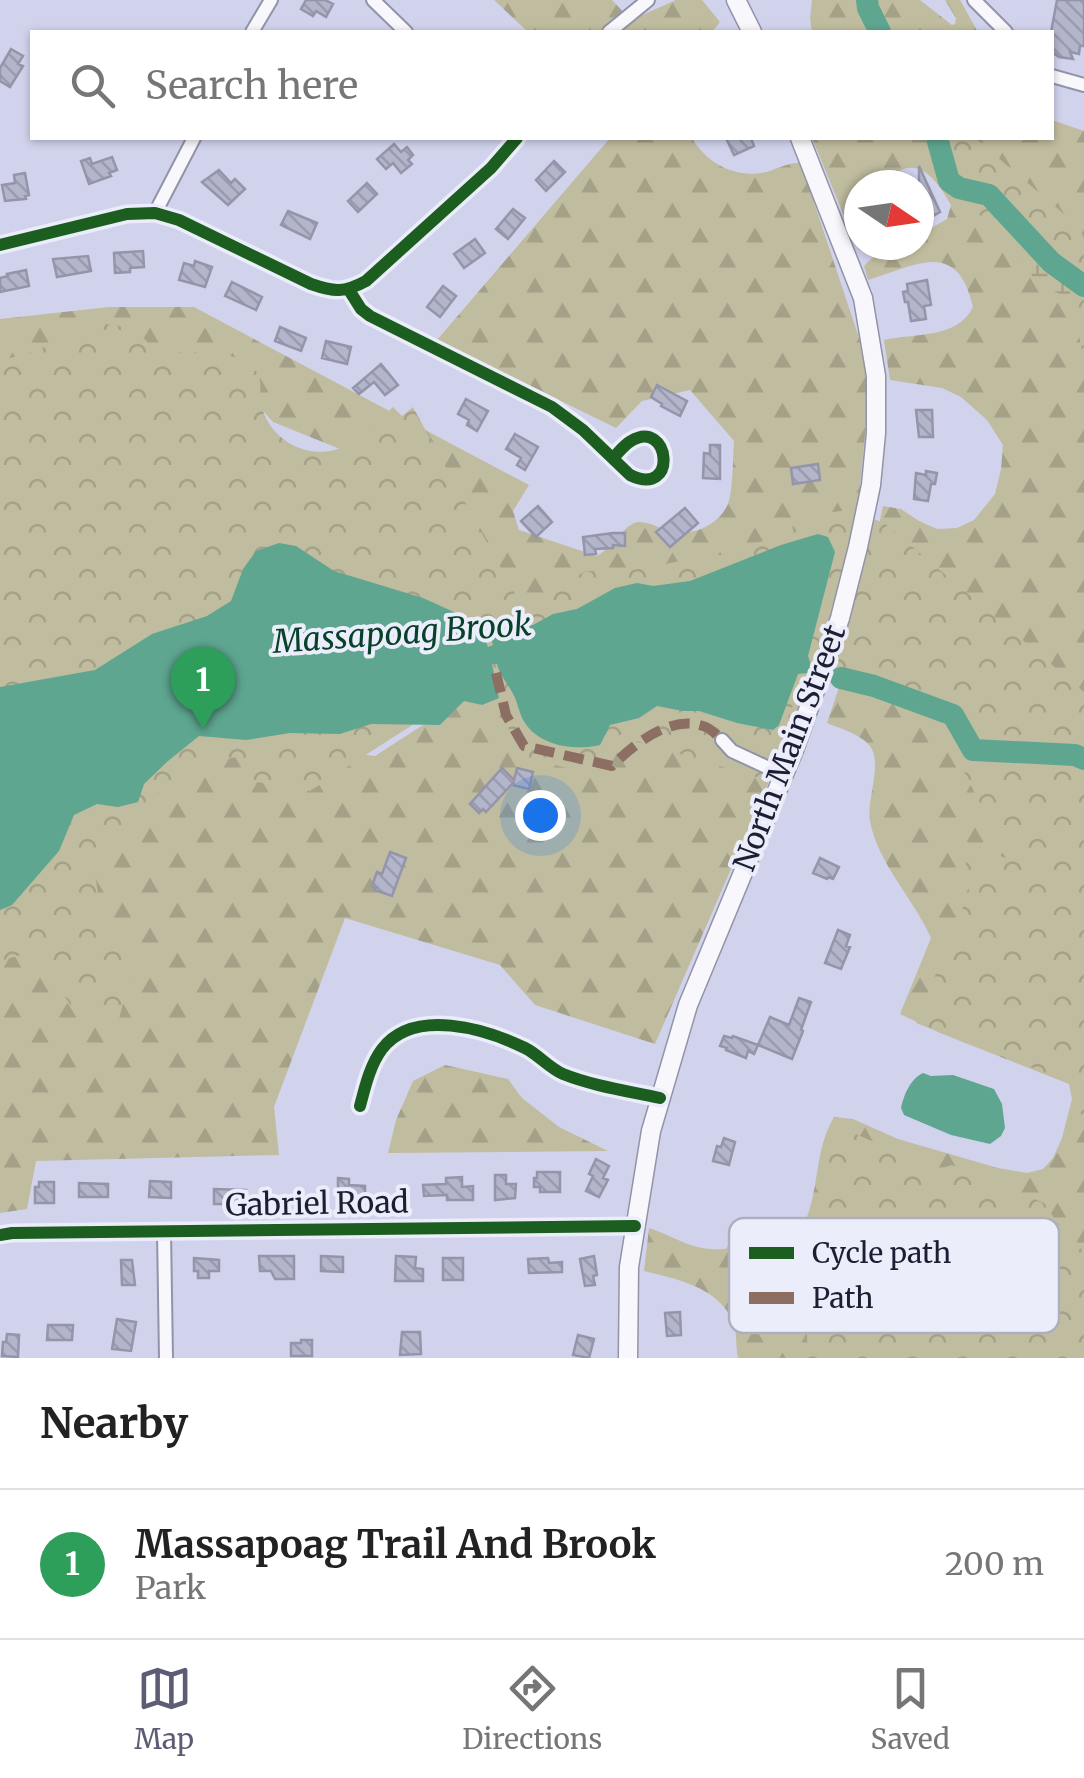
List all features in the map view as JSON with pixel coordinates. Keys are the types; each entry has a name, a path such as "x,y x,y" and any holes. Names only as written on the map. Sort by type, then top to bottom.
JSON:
{"main road":[{"path":"736,0 751,30"},
{"name":"North Main Street","path":"628,1358 630,1267 651,1130 688,1005 784,775 840,618 871,485 876,376 863,298 801,140"}],"street":[{"path":"253,30 272,0"},
{"path":"373,0 404,30"},
{"path":"612,30 648,0"},
{"path":"974,0 1004,30"},
{"path":"1054,77 1084,85"},
{"path":"155,213 193,140"},
{"path":"0,245 127,214 155,213 179,220 311,284 349,290 366,281 491,168 514,140"},
{"path":"349,290 361,310 370,316 552,407 612,458"},
{"path":"722,740 732,751 784,775"},
{"path":"360,1106 368,1076 383,1048 404,1030 435,1024 500,1036 532,1051 558,1072 660,1098"},
{"name":"Gabriel Road","path":"0,1235 635,1226"},
{"path":"164,1231 166,1358"}],"green space":[{"path":"494,0 612,0 631,20 676,0 702,0 720,22 714,30 526,30"},
{"path":"812,0 920,0 952,25 956,18 945,0 960,0 977,30 812,30"},
{"path":"862,0 882,0 883,18 889,30 860,30"},
{"path":"1054,121 1084,131 1084,1358 738,1358 735,1333 1059,1333 1059,1218 806,1218 823,1143 834,1117 853,1119 898,1139 1027,1173 1043,1169 1053,1158 1072,1099 1069,1084 900,1014 931,938 874,837 869,812 875,771 873,752 860,738 827,723 852,649 883,506 901,509 937,529 957,528 974,520 995,494 1001,469 1003,445 987,420 961,397 942,388 890,380 884,340 946,330 957,325 973,307 966,285 946,264 919,264 868,280 864,266 870,260 934,260 934,226 947,219 951,205 934,181 934,170 844,170 844,216 813,140 1054,140"},
{"path":"608,140 693,140 712,161 740,173 761,173 801,163 871,374 857,517 533,625 340,449 273,422 236,381 0,390 0,319 109,307 194,307 529,485 513,511 519,530 597,556 633,523 676,532 699,530 719,517 728,504 734,441 690,390 642,401 616,428 437,340"},
{"path":"931,140 977,140 1078,226 1084,238 1084,360 1065,268 1013,221 993,221 949,201 964,171"},
{"path":"1025,211 1042,215 1084,305 1036,283 1023,259 1016,229"},
{"path":"100,324 132,330 157,350 219,353 242,361 259,376 261,404 273,429 306,450 332,451 345,446 393,407 402,416 413,407 521,605 586,571 633,570 707,556 793,533 792,517 849,510 884,523 1084,692 1084,1124 1071,1079 916,1023 969,892 963,840 1010,860 1011,853 985,814 934,710 891,695 804,678 763,779 630,739 605,755 595,774 514,756 500,685 423,718 310,791 251,781 241,756 195,766 149,798 94,866 101,915 134,960 118,1023 74,1010 34,951 0,961 0,361"},
{"path":"491,664 808,673 797,717 655,1044 535,1005 500,965 345,918 274,1107 279,1155 36,1161 27,1209 0,1213 0,943 82,870 199,736 375,756 423,725 440,725 464,700 482,705"},
{"path":"445,1065 508,1079 522,1098 559,1127 608,1151 388,1153 396,1120 413,1081"},
{"path":"841,1128 939,1169 952,1165 1044,1203 1054,1218 811,1218 824,1185 822,1178"},
{"path":"1059,1225 1063,1241 1084,1250 1084,1358 808,1358 807,1333 1059,1333"},
{"path":"649,1228 714,1249 726,1249 729,1244 729,1315 705,1291 644,1271"}],"water":[{"path":"818,534 828,537 835,552 808,656 811,665 808,673 798,674 779,725 773,730 699,711 657,706 639,718 610,725 600,745 559,745 540,737 525,723 497,664 492,664 499,698 482,705 464,701 440,725 371,724 340,734 290,733 246,740 199,736 144,784 138,802 118,807 97,804 74,815 59,851 12,905 0,910 0,687 95,670 152,634 207,616 231,601 243,569 256,551 279,543 296,546 334,571 477,618 488,647 493,645 489,621 508,627 533,625 553,614 577,609 615,588 690,581"},
{"path":"923,1073 953,1075 994,1089 1002,1104 1005,1128 1001,1136 990,1144 951,1135 904,1115 901,1108 906,1093"}],"building":[{"path":"306,0 333,4 326,17 316,11 313,16 301,9"},
{"path":"1057,0 1084,0 1084,46 1080,46 1079,54 1070,52 1073,59 1054,53 1051,30"},
{"path":"11,49 23,56 18,64 23,66 10,87 0,81 0,68"},
{"path":"727,140 752,140 754,146 734,155"},
{"path":"394,144 401,152 407,147 413,155 408,160 412,164 401,173 393,163 386,169 377,159"},
{"path":"112,157 117,170 89,184 81,161 90,158 92,164"},
{"path":"554,161 565,172 546,191 536,180"},
{"path":"219,170 231,183 235,179 245,189 228,205 202,182"},
{"path":"25,173 29,195 26,199 5,201 2,185 15,183 14,175"},
{"path":"367,183 377,194 358,212 348,201"},
{"path":"513,209 525,218 508,239 496,229"},
{"path":"288,211 317,223 310,239 281,225"},
{"path":"475,239 485,253 464,268 454,254"},
{"path":"143,251 144,267 115,273 114,253"},
{"path":"88,256 91,271 57,277 53,259"},
{"path":"195,261 212,267 205,287 179,280 184,263 194,266"},
{"path":"26,270 29,286 0,292 0,278"},
{"path":"927,280 931,305 924,306 926,319 911,321 903,292 908,291 907,284"},
{"path":"232,282 262,297 256,310 225,296"},
{"path":"443,286 456,296 440,317 427,307"},
{"path":"280,327 306,338 301,351 275,341"},
{"path":"326,341 351,347 347,364 322,358"},
{"path":"381,364 398,385 385,395 374,382 359,394 353,388"},
{"path":"657,385 687,401 680,416 651,397"},
{"path":"466,399 488,411 477,431 458,414"},
{"path":"916,410 932,410 933,437 919,437"},
{"path":"515,434 538,447 525,470 517,465 521,458 506,449"},
{"path":"710,445 720,445 720,479 703,478 704,453 710,454"},
{"path":"818,464 820,480 793,484 791,468"},
{"path":"926,471 937,473 928,501 914,499 916,473 926,475"},
{"path":"538,506 552,522 536,537 521,521"},
{"path":"685,508 698,523 670,547 656,532"},
{"path":"625,533 625,546 595,549 596,554 585,555 583,537"},
{"path":"502,768 514,780 517,768 533,772 529,789 513,785 514,782 486,812 483,809 479,813 470,804"},
{"path":"390,852 406,858 392,896 372,886 377,872 382,874"},
{"path":"820,858 839,867 833,879 813,873"},
{"path":"838,930 850,935 846,946 850,947 841,969 825,963"},
{"path":"799,998 811,1002 792,1059 758,1045 770,1017 789,1025"},
{"path":"724,1036 758,1045 754,1054 748,1051 746,1058 720,1046"},
{"path":"724,1138 735,1142 729,1165 713,1161"},
{"path":"596,1159 609,1166 603,1178 608,1180 599,1197 586,1191"},
{"path":"537,1172 560,1172 560,1192 540,1192 540,1187 534,1187"},
{"path":"495,1175 506,1175 506,1184 516,1184 515,1198 495,1200"},
{"path":"462,1177 462,1187 473,1186 473,1200 424,1196 423,1185 446,1184 446,1178"},
{"path":"338,1178 349,1179 349,1185 365,1186 365,1201 343,1200"},
{"path":"150,1181 171,1182 171,1198 149,1197"},
{"path":"39,1182 54,1182 54,1203 35,1203"},
{"path":"79,1183 108,1184 108,1197 79,1197"},
{"path":"214,1189 246,1190 245,1204 214,1204"},
{"path":"259,1256 294,1256 294,1279 275,1279 271,1271 260,1271"},
{"path":"321,1256 343,1257 343,1272 321,1271"},
{"path":"396,1256 416,1257 415,1268 423,1269 423,1281 395,1281"},
{"path":"594,1256 595,1285 585,1286 580,1259"},
{"path":"194,1258 219,1260 219,1271 209,1271 209,1278 198,1278"},
{"path":"443,1258 463,1258 463,1280 443,1280"},
{"path":"548,1258 549,1263 562,1262 562,1272 529,1273 528,1259"},
{"path":"121,1260 132,1260 135,1285 122,1285"},
{"path":"680,1312 681,1335 667,1336 665,1313"},
{"path":"117,1319 136,1322 131,1351 112,1349"},
{"path":"48,1325 73,1325 72,1340 47,1340"},
{"path":"402,1332 420,1332 421,1354 400,1355"},
{"path":"7,1334 19,1335 18,1357 2,1356"},
{"path":"578,1335 594,1339 589,1358 573,1355"},
{"path":"312,1340 312,1356 291,1356 291,1343"}],"waterway":[{"path":"867,0 879,30"},
{"path":"938,140 949,181 959,188 989,195 1051,262 1084,286"},
{"name":"Massapoag Brook","path":"841,678 953,715 973,750 1075,755 1084,759"}],"marked path":[{"path":"496,673 506,715 524,746 612,766 653,734 678,725 706,727 722,740"}],"cycle path":[{"path":"0,245 127,214 155,213 179,220 311,284 333,290 351,288 366,281 491,168 515,140"},
{"path":"349,290 370,316 552,407 583,430 630,475 646,479 656,476 664,458 654,440 644,437 628,443 613,458"},
{"path":"360,1106 371,1069 382,1049 412,1028 431,1025 491,1034 525,1048 563,1074 660,1098"},
{"path":"0,1235 635,1226"}],"place":[{"name":"Massapoag Trail And Brook","path":"203,729"}]}
